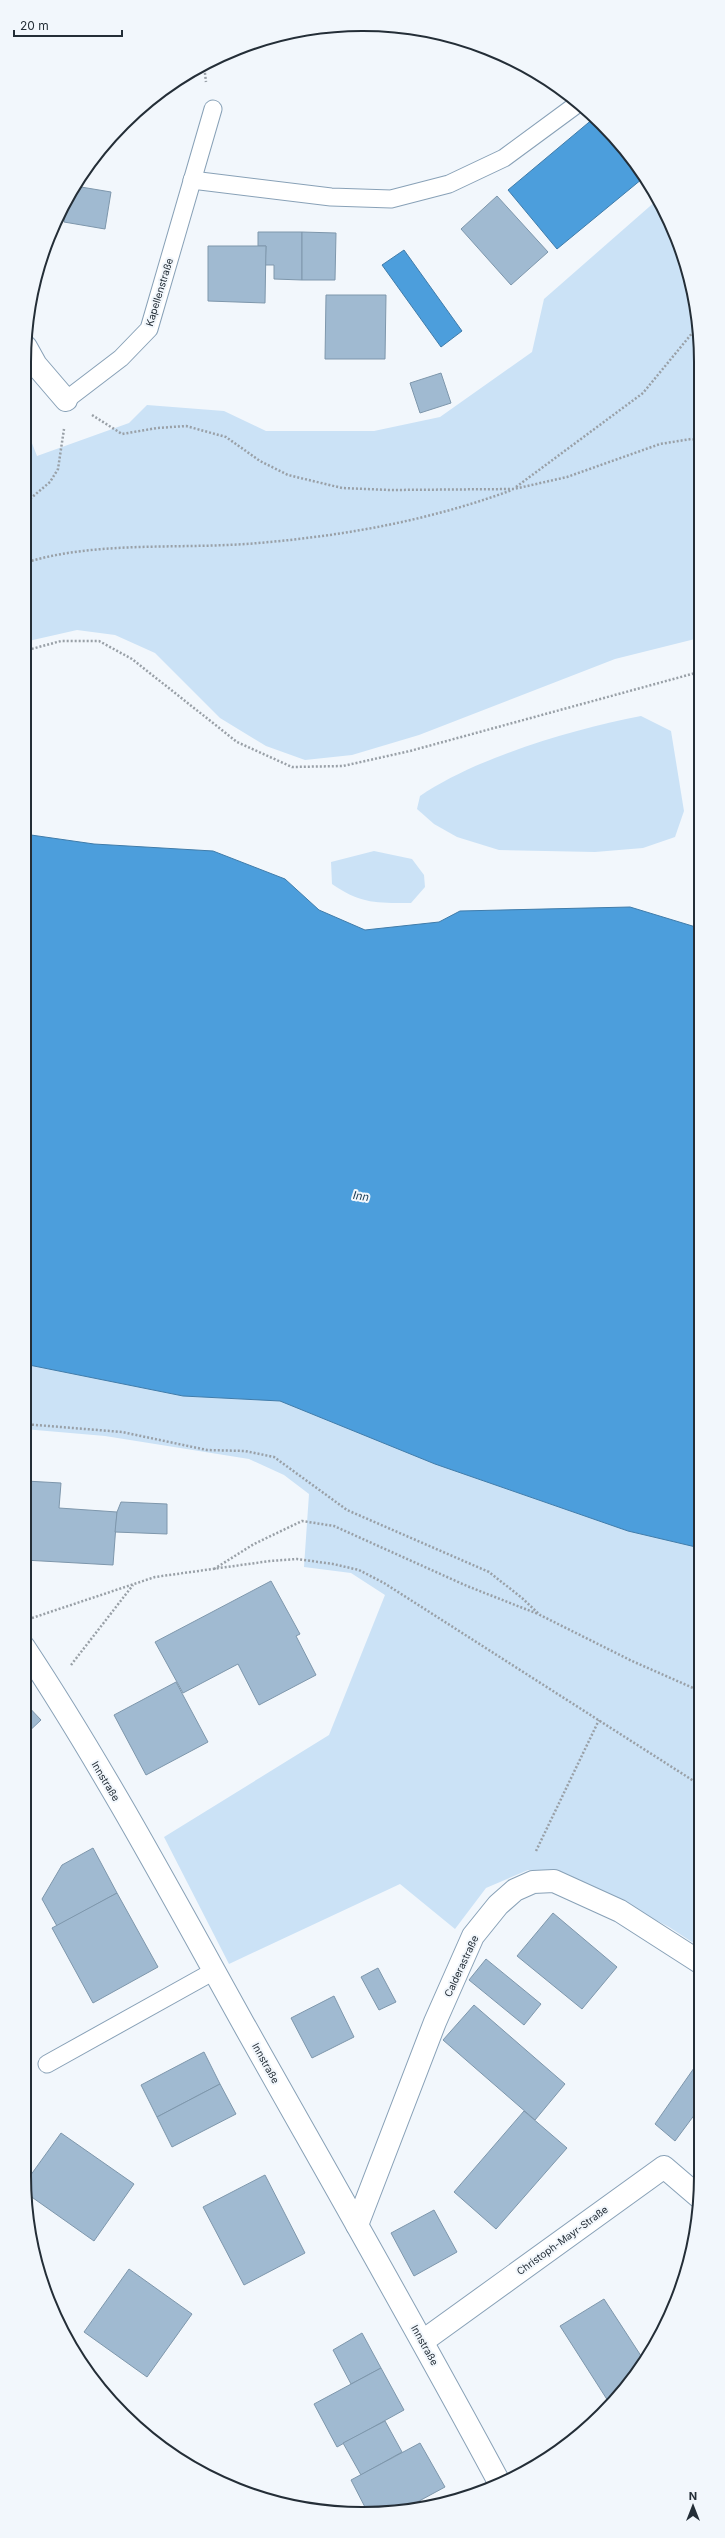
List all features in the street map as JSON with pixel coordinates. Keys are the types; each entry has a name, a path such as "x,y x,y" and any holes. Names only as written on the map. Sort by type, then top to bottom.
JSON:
{"street":[{"path":"31,356 36,365 66,400"},
{"name":"Innstraße","path":"31,1658 52,1689 146,1848 423,2341 497,2478"},
{"name":"Calderastraße","path":"357,2225 434,2022 474,1936 498,1905 515,1890 533,1882 554,1881 620,1911 694,1959"},
{"name":"Christoph-Mayr-Straße","path":"423,2341 664,2167 693,2192"}],"lane":[{"path":"192,180 331,197 391,199 449,184 504,158 573,107"},
{"name":"Kapellenstraße","path":"66,400 121,358 150,329 213,109"},
{"path":"48,2064 214,1971"}],"path":[{"path":"205,71 206,86"},
{"path":"31,498 50,482 58,469 64,437 66,400 122,434 157,428 186,426 226,437 260,461 288,475 342,488 390,490 514,489 642,393 692,333"},
{"path":"31,562 93,551 169,545 258,544 334,533 454,510 514,489 567,477 660,444 694,439"},
{"path":"31,649 61,641 99,641 150,673 175,691 207,720 237,742 292,767 343,766 410,751 694,673"},
{"path":"31,1425 122,1432 207,1450 245,1451 274,1457 347,1510 489,1572 522,1598 540,1615"},
{"path":"213,1570 254,1544 302,1521 334,1526 468,1586 540,1615 632,1662 694,1688"},
{"path":"31,1618 155,1577 297,1559 359,1570 384,1583 694,1781"},
{"path":"52,1689 133,1585"},
{"path":"515,1890 528,1870 599,1720"}],"shaded area":[{"path":"653,203 669,236 683,277 691,319 694,362 694,639 615,659 419,735 352,755 305,760 266,746 220,718 155,653 115,635 77,630 31,640 31,441 37,456 129,423 147,405 224,411 266,431 374,431 440,417 532,352 544,299"},
{"path":"641,716 671,731 684,811 675,837 643,848 595,852 499,850 457,837 434,824 417,809 420,796 443,782 497,757 586,728"},
{"path":"374,851 412,859 424,875 425,887 411,903 369,901 342,891 332,884 331,862"},
{"path":"31,1365 183,1396 280,1401 435,1464 628,1531 694,1547 694,1943 669,1927 567,1874 528,1870 486,1888 455,1929 400,1884 229,1964 164,1837 329,1735 385,1595 351,1573 304,1567 309,1494 284,1475 249,1459 105,1436 31,1430"}],"water":[{"path":"590,121 612,144 640,181 557,249 508,190"},
{"path":"404,250 462,331 441,347 382,265"},
{"name":"Inn","path":"31,835 94,844 213,851 285,879 319,910 365,930 439,922 460,911 630,907 694,926 694,1547 628,1531 435,1464 280,1401 183,1396 31,1365"}],"building":[{"path":"81,187 111,192 105,229 64,222 65,216"},
{"path":"497,196 548,252 511,285 461,229"},
{"path":"258,232 302,232 302,280 274,279 274,265 265,265 266,246 258,246"},
{"path":"302,232 336,233 335,280 302,280"},
{"path":"208,246 266,246 265,303 208,301"},
{"path":"326,295 386,295 385,359 325,359"},
{"path":"441,373 451,403 420,413 410,383"},
{"path":"31,1481 61,1483 59,1508 117,1512 113,1565 31,1560"},
{"path":"121,1502 167,1504 167,1534 115,1532 117,1512"},
{"path":"271,1581 300,1634 296,1636 316,1675 259,1705 238,1664 183,1693 155,1642"},
{"path":"176,1682 208,1742 146,1775 114,1715"},
{"path":"31,1709 41,1720 31,1729"},
{"path":"93,1848 117,1893 57,1926 42,1899 62,1865"},
{"path":"117,1893 158,1967 93,2003 52,1928"},
{"path":"553,1913 617,1967 582,2009 517,1956"},
{"path":"486,1959 541,2004 524,2025 469,1980"},
{"path":"378,1968 396,2002 379,2010 361,1977"},
{"path":"334,1996 354,2037 312,2058 291,2018"},
{"path":"474,2005 565,2084 535,2120 443,2040"},
{"path":"204,2052 220,2084 157,2117 141,2085"},
{"path":"694,2068 694,2115 675,2141 655,2124"},
{"path":"220,2084 236,2114 172,2147 157,2117"},
{"path":"524,2111 567,2148 496,2229 454,2192"},
{"path":"61,2133 134,2184 94,2241 32,2197 31,2175"},
{"path":"265,2175 305,2253 244,2285 203,2207"},
{"path":"434,2210 457,2252 414,2276 391,2233"},
{"path":"129,2269 192,2314 147,2377 84,2332"},
{"path":"604,2299 641,2356 607,2399 560,2326"},
{"path":"362,2333 381,2368 351,2384 333,2350"},
{"path":"381,2368 404,2410 337,2447 314,2404"},
{"path":"385,2421 402,2452 361,2475 343,2443"},
{"path":"420,2443 445,2487 416,2503 365,2507 351,2480"}]}
